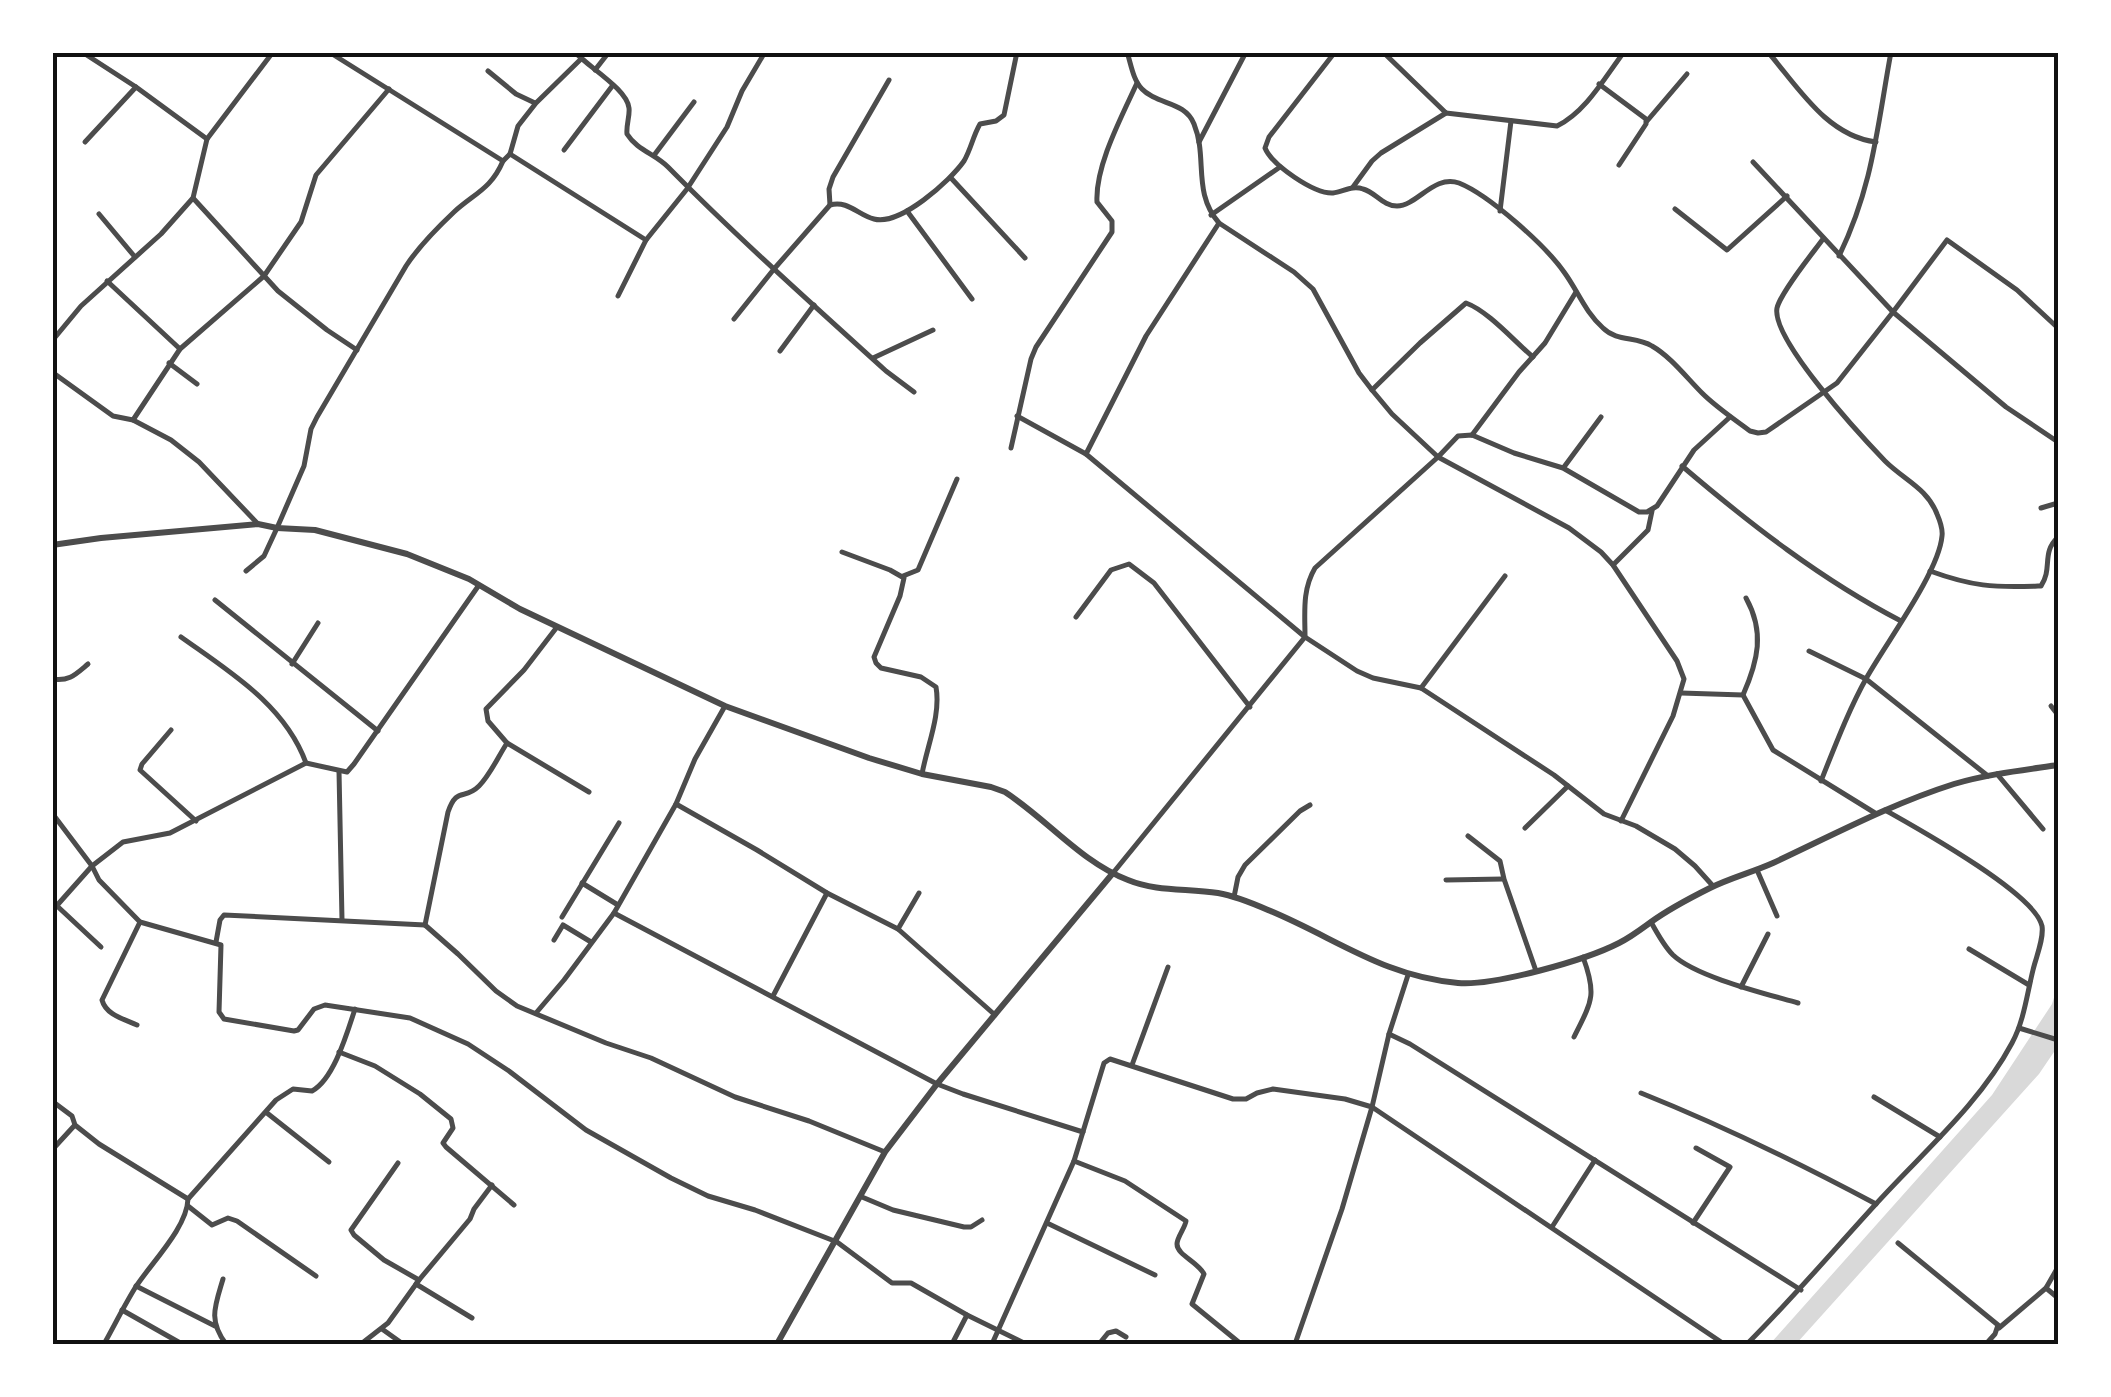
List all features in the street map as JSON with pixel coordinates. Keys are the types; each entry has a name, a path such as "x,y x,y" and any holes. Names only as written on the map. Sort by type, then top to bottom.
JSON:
{"street":[{"path":"82,52 207,139"},
{"path":"52,341 81,306 161,234 192,198 207,139 273,52"},
{"path":"330,52 503,161"},
{"path":"575,52 622,94 629,107 626,128 630,139 655,154 774,269 914,392"},
{"path":"595,70 609,52"},
{"path":"618,296 646,240 688,189 728,126 765,52"},
{"path":"734,319 830,205 843,203 874,220 888,219 907,211 952,178 970,150 980,124 1004,115 1017,52"},
{"path":"1199,142 1246,52"},
{"path":"1335,52 1268,138 1267,154 1280,166 1315,189 1332,193 1353,188 1366,190 1398,206 1426,190 1455,182 1485,197 1550,255 1588,313 1608,333 1656,349 1705,396 1750,431 1763,433 1848,372 1947,240 2017,290 2058,328"},
{"path":"1383,52 1446,113 1558,126 1575,115 1624,52"},
{"path":"1768,52 1826,119 1855,137 1876,142"},
{"path":"1839,256 1861,206 1891,52"},
{"path":"1128,53 1137,83 1152,97 1176,106 1193,121 1199,142 1202,190 1218,224 1294,272 1313,289 1372,390 1438,457 1569,528 1601,552 1682,670 1681,693 1621,821"},
{"path":"246,571 264,556 277,528 304,466 316,417 416,250 458,208 489,186 510,154 518,126 581,59"},
{"path":"488,72 516,94 536,103"},
{"path":"1619,165 1647,121 1686,74"},
{"path":"830,205 833,177 889,80"},
{"path":"1011,448 1036,347 1112,232 1112,221 1097,202 1097,190 1137,83"},
{"path":"1600,84 1647,121"},
{"path":"564,150 613,85"},
{"path":"84,142 136,87"},
{"path":"133,420 180,349 264,276 305,215 316,175 389,90"},
{"path":"655,154 694,102"},
{"path":"1353,188 1381,153 1446,113"},
{"path":"1500,211 1511,122"},
{"path":"510,154 646,240"},
{"path":"1753,162 1894,312 1992,395 2058,442"},
{"path":"1212,215 1280,166"},
{"path":"952,178 1025,258"},
{"path":"1676,209 1727,250 1787,196"},
{"path":"192,198 264,276 301,310 357,350"},
{"path":"907,211 972,299"},
{"path":"100,214 135,257"},
{"path":"1086,454 1146,336 1218,224"},
{"path":"1821,781 1866,679 1930,571 1942,536 1942,527 1925,492 1890,466 1824,392 1779,326 1780,300 1823,239"},
{"path":"107,281 180,349"},
{"path":"1472,434 1551,334 1576,291"},
{"path":"1372,390 1466,303 1533,357"},
{"path":"780,351 814,305"},
{"path":"873,358 933,330"},
{"path":"168,363 197,384"},
{"path":"52,372 113,416 133,420 171,440 199,462 258,524"},
{"path":"1017,416 1086,454 1305,637 1356,671 1421,688 1604,814 1650,833 1675,849 1713,886"},
{"path":"1613,565 1648,530 1652,510 1694,450 1731,416"},
{"path":"1563,468 1600,417"},
{"path":"777,1344 885,1152 1305,637 1307,584 1315,568 1341,542 1461,434 1472,434 1514,453 1563,468 1639,512 1652,510"},
{"path":"1682,466 1735,512 1830,579 1901,621"},
{"path":"842,552 903,576 918,570 957,479"},
{"path":"2041,508 2058,503"},
{"path":"52,546 258,524 314,530 408,554 450,570 608,652 725,706 868,758 1005,792 1113,873 1146,886 1234,897 1289,919 1382,966 1408,975 1463,984 1536,971 1618,944 1713,886 1757,870 1875,813 1955,784 2058,765"},
{"path":"1930,571 1962,583 1994,588 2041,586 2048,550 2058,537"},
{"path":"1076,616 1111,570 1130,564 1154,583 1250,707"},
{"path":"903,576 900,596 874,657 880,668 920,677 936,686 938,695 922,774"},
{"path":"1421,688 1505,576"},
{"path":"101,947 54,908 92,866 122,842 170,833 306,764 347,772 479,585"},
{"path":"1746,598 1759,638 1743,695 1774,750 1875,813"},
{"path":"215,600 378,731"},
{"path":"292,664 318,624"},
{"path":"558,626 524,670 486,709 488,721 507,743 589,792"},
{"path":"182,637 264,700 300,746 306,764"},
{"path":"1809,651 1866,679 1988,776"},
{"path":"52,678 63,681 88,664"},
{"path":"1681,693 1743,695"},
{"path":"536,1013 614,912 676,804 695,759 725,706"},
{"path":"2050,706 2058,716"},
{"path":"170,730 140,770 196,820"},
{"path":"425,925 452,800 480,786 507,743"},
{"path":"339,772 342,920"},
{"path":"1998,774 2043,829"},
{"path":"1525,828 1568,786"},
{"path":"676,804 826,893 898,929 995,1015"},
{"path":"1234,897 1244,865 1310,805"},
{"path":"1747,1344 1801,1290 1984,1086 2019,1028 2042,928 2035,914 1981,867 1885,810"},
{"path":"52,813 99,880 140,922 216,942 223,948 219,1012 224,1018 294,1031 320,1006 410,1018 468,1044 586,1130 671,1178 708,1196 837,1242 892,1283 911,1283 1026,1344"},
{"path":"562,917 618,824"},
{"path":"1468,836 1500,861 1536,971"},
{"path":"1757,870 1777,916"},
{"path":"1446,880 1504,879"},
{"path":"582,883 618,905"},
{"path":"773,996 826,893"},
{"path":"898,929 919,894"},
{"path":"614,912 937,1084 1083,1132"},
{"path":"216,942 224,915 425,925 496,991 518,1006 651,1058 736,1097 810,1121 885,1152"},
{"path":"137,1026 112,1014 102,1000 140,922"},
{"path":"1651,922 1674,956 1684,963 1741,987 1798,1004"},
{"path":"554,940 563,925 591,942"},
{"path":"1741,987 1768,934"},
{"path":"1969,949 2030,984"},
{"path":"1574,1037 1592,992 1583,956"},
{"path":"1132,1065 1168,968"},
{"path":"1296,1344 1342,1209 1408,975"},
{"path":"104,1344 136,1286 182,1222 188,1202 287,1092 317,1090 340,1052 356,1009"},
{"path":"2019,1028 2058,1040"},
{"path":"1389,1034 1801,1290"},
{"path":"340,1052 382,1069 452,1119 453,1128 443,1143 514,1205"},
{"path":"992,1344 1074,1161 1106,1061 1114,1060 1238,1100 1273,1090 1345,1099 1372,1107 1724,1344"},
{"path":"1640,1093 1802,1165 1876,1204"},
{"path":"1874,1097 1940,1136"},
{"path":"52,1101 72,1116 74,1125 188,1202 201,1218 212,1225 228,1218 237,1221 316,1276"},
{"path":"266,1113 329,1162"},
{"path":"52,1150 74,1125"},
{"path":"1693,1224 1730,1168 1696,1148"},
{"path":"1552,1227 1595,1160"},
{"path":"1074,1161 1125,1181 1186,1222 1177,1248 1197,1263 1204,1274 1192,1304 1241,1344"},
{"path":"398,1163 351,1229 384,1260 472,1318"},
{"path":"361,1344 382,1329 470,1220 492,1185"},
{"path":"862,1197 894,1210 964,1227 982,1220"},
{"path":"1047,1224 1155,1275"},
{"path":"1898,1243 1990,1317 1998,1325 1997,1330"},
{"path":"1986,1344 2046,1288 2058,1266"},
{"path":"223,1279 215,1308 215,1326 226,1344"},
{"path":"136,1286 215,1326"},
{"path":"2046,1288 2058,1298"},
{"path":"122,1310 182,1344"},
{"path":"952,1344 967,1315"},
{"path":"382,1329 403,1344"},
{"path":"1098,1344 1108,1333 1116,1331 1126,1337"}],"shaded area":[{"path":"2058,985 2058,1046 2039,1074 1796,1344 1770,1344 1992,1095 2052,1004"}]}
